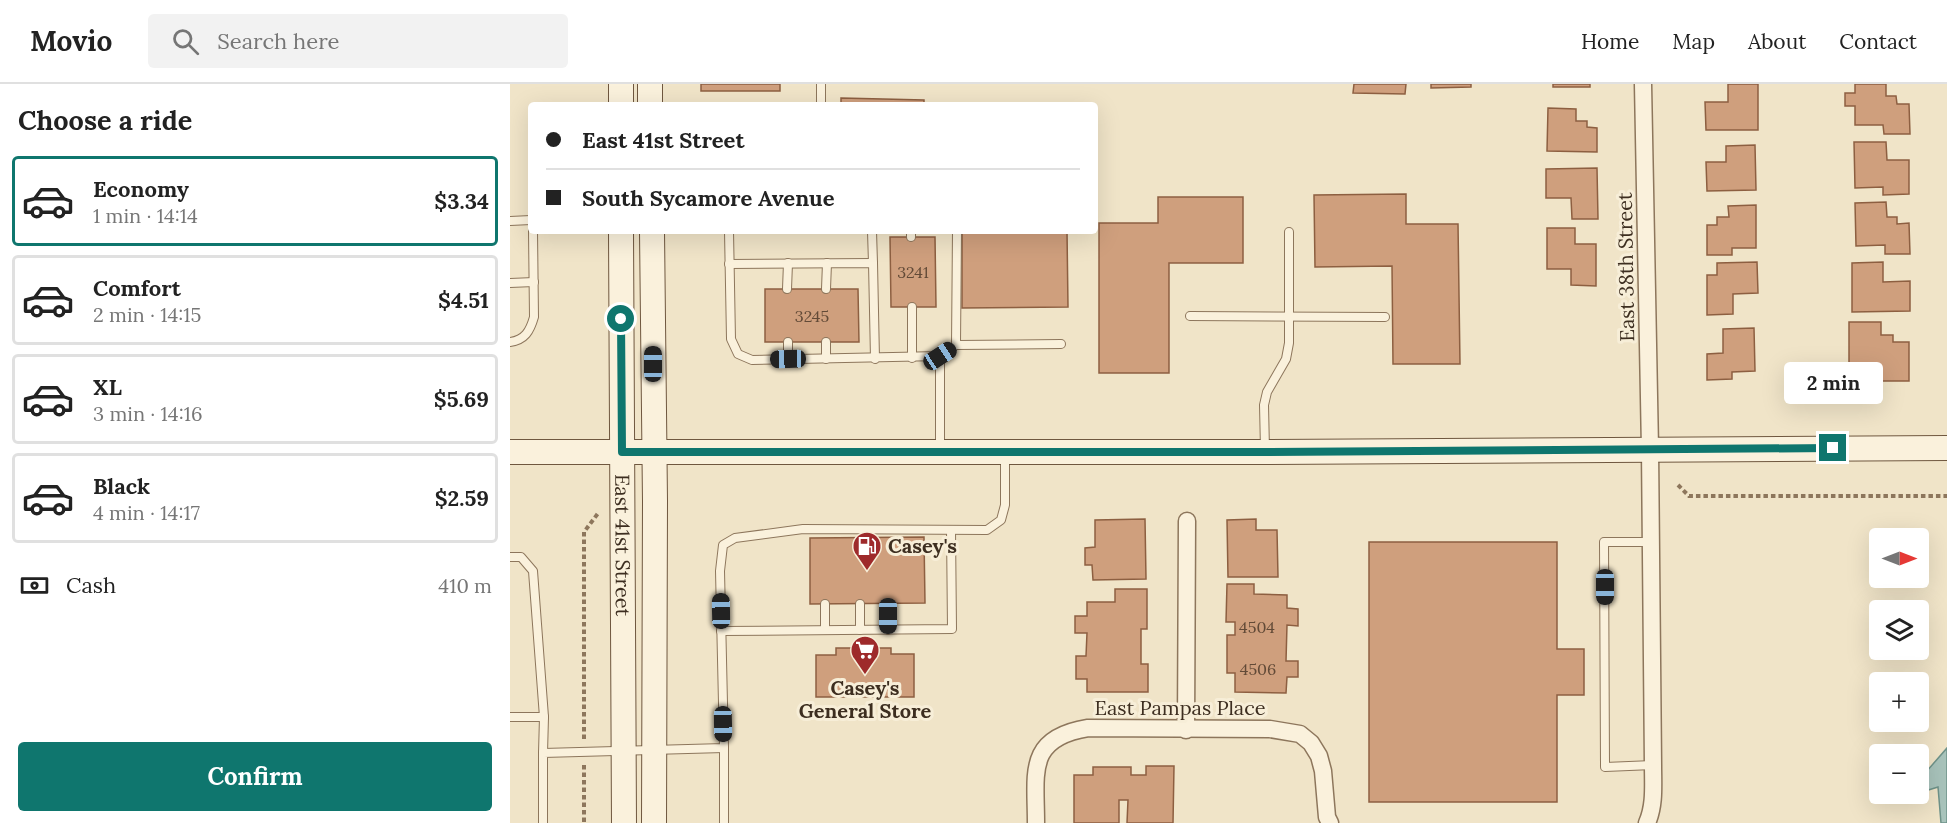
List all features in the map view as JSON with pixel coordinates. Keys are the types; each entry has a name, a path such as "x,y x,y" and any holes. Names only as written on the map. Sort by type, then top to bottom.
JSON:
{"main road":[{"path":"621,84 621,102"},
{"path":"650,84 650,102"},
{"name":"East 41st Street","path":"621,234 624,823"},
{"name":"East 41st Street","path":"652,234 654,823"},
{"path":"510,452 940,453 1947,448"}],"street":[{"name":"East 38th Street","path":"1643,84 1650,449"},
{"path":"1647,823 1651,813 1653,765 1650,449"},
{"path":"1186,730 1187,521"},
{"name":"East Pampas Place","path":"1036,823 1036,774 1039,758 1049,743 1067,731 1088,728 1269,729 1300,734 1311,742 1319,756 1323,771 1327,818 1330,823"}],"lane":[{"path":"821,84 821,102"},
{"path":"510,221 528,220"},
{"path":"1265,452 1264,405 1267,392 1286,359 1289,343 1289,232"},
{"path":"514,341 526,335 531,329 534,317 534,234"},
{"path":"729,234 731,339 738,354 752,360 940,356 956,345 1061,344"},
{"path":"872,234 875,358"},
{"path":"956,345 957,234"},
{"path":"787,289 788,263"},
{"path":"826,263 826,289"},
{"path":"729,264 873,263"},
{"path":"510,283 534,282"},
{"path":"912,307 912,357"},
{"path":"1190,316 1384,317"},
{"path":"788,342 788,359"},
{"path":"826,342 826,359"},
{"path":"940,356 940,453"},
{"path":"724,823 720,571 723,546 735,538 803,529 825,534 987,530 1001,520 1005,505 1005,452"},
{"path":"721,631 952,629 951,530"},
{"path":"1651,542 1604,542 1605,767 1653,765"},
{"path":"510,557 521,557 533,571 544,717 543,823"},
{"path":"888,603 888,630"},
{"path":"825,604 825,630"},
{"path":"860,604 860,630"},
{"path":"510,717 544,717"},
{"path":"543,753 724,748"}],"path":[{"path":"1678,485 1689,496 1947,496"},
{"path":"584,823 584,532 601,509"}],"water":[{"path":"1947,748 1947,823 1941,823 1938,787 1929,790 1929,769"}],"building":[{"path":"701,84 780,84 780,91 701,91"},
{"path":"1354,84 1406,84 1405,94 1353,93"},
{"path":"1431,84 1471,84 1471,87 1431,88"},
{"path":"1553,84 1590,84 1590,87 1553,87"},
{"path":"1728,84 1758,84 1758,130 1706,130 1705,102 1728,102"},
{"path":"1855,84 1886,84 1886,96 1896,96 1897,104 1909,104 1910,134 1884,134 1883,125 1855,125 1855,106 1845,106 1845,93 1855,93"},
{"path":"841,98 924,100 924,102 841,102"},
{"path":"1548,108 1576,109 1576,121 1587,121 1587,127 1597,128 1597,152 1547,151"},
{"path":"1854,142 1886,142 1887,160 1909,160 1909,194 1883,195 1883,187 1855,188"},
{"path":"1755,145 1756,190 1707,191 1706,162 1726,162 1726,146"},
{"path":"1597,168 1598,219 1572,219 1571,198 1546,198 1546,169"},
{"path":"1406,194 1406,224 1458,224 1460,364 1393,364 1392,266 1315,267 1314,195"},
{"path":"1158,197 1243,197 1243,263 1169,263 1169,373 1099,373 1099,223 1158,223"},
{"path":"1886,202 1887,217 1897,217 1897,224 1909,223 1910,254 1885,254 1885,245 1856,246 1855,203"},
{"path":"1756,205 1756,248 1732,248 1732,255 1707,255 1707,225 1717,225 1717,217 1729,217 1728,206"},
{"path":"1547,228 1575,228 1575,244 1596,244 1596,286 1571,285 1571,269 1547,269"},
{"path":"962,234 1067,234 1068,307 962,308"},
{"path":"890,237 935,237 936,307 891,307"},
{"path":"1757,262 1758,293 1733,294 1733,314 1707,315 1707,275 1717,275 1717,263"},
{"path":"1883,262 1883,282 1910,281 1910,311 1852,312 1852,263"},
{"path":"765,289 858,289 859,342 765,342"},
{"path":"1849,322 1881,322 1881,335 1893,335 1893,342 1909,342 1909,381 1878,381 1878,365 1849,365"},
{"path":"1754,328 1755,371 1732,372 1732,379 1707,380 1707,354 1723,353 1723,329"},
{"path":"1145,519 1146,579 1093,580 1092,565 1085,565 1085,548 1095,547 1095,520"},
{"path":"1256,519 1256,530 1277,530 1278,577 1228,577 1227,520"},
{"name":"Casey's","path":"924,537 925,603 810,604 810,538"},
{"path":"1369,542 1557,542 1557,649 1584,649 1584,695 1557,695 1557,802 1369,802"},
{"path":"1227,584 1254,584 1254,594 1287,595 1287,608 1298,609 1298,626 1287,625 1286,661 1298,661 1298,677 1287,677 1286,693 1235,692 1235,673 1227,673 1227,635 1235,635 1235,622 1226,622"},
{"path":"1115,589 1147,589 1147,629 1141,629 1141,664 1148,664 1148,692 1087,692 1087,679 1076,679 1076,656 1086,656 1087,633 1075,633 1075,616 1087,616 1087,602 1115,602"},
{"name":"Casey's General Store","path":"836,648 891,648 891,654 914,654 914,697 816,697 816,655 836,655"},
{"path":"1146,766 1174,766 1173,823 1127,823 1128,800 1119,800 1119,823 1074,823 1074,775 1093,775 1093,767 1131,767 1131,775 1146,775"}],"place":[{"name":"Casey's","path":"867,572"},
{"name":"Casey's General Store","path":"865,676"}],"route":[{"path":"621,319 622,452 1265,452 1833,448"}]}
